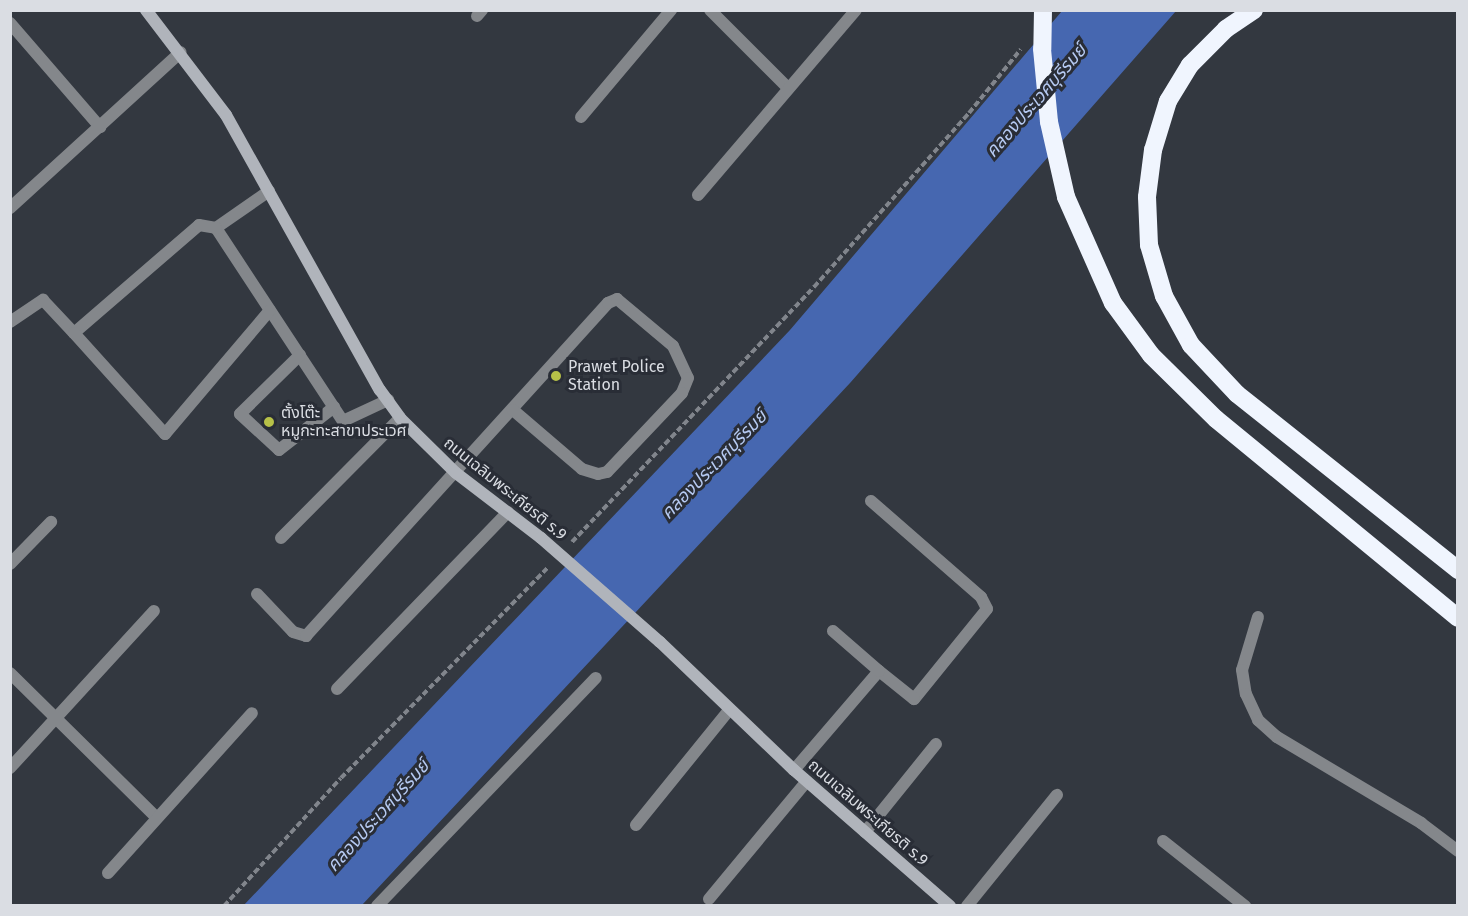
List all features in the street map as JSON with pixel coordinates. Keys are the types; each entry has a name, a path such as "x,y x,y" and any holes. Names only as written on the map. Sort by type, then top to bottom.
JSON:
{"highway":[{"path":"1043,10 1050,122 1066,197 1113,303 1151,355 1216,419 1458,618"},
{"path":"1254,10 1226,29 1190,65 1168,101 1153,150 1147,197 1149,245 1164,296 1191,345 1237,394 1458,570"}],"street":[{"name":"ถนนเฉลิมพระเกียรติ ร.9","path":"146,10 181,52 226,115 400,418 456,473 541,538 660,642 794,770 950,906"},
{"path":"581,117 670,10"},
{"path":"710,10 788,88"},
{"path":"698,195 856,10"},
{"path":"10,23 100,127"},
{"path":"10,208 181,52"},
{"path":"75,333 199,225 216,228 269,191"},
{"path":"216,228 343,421 388,400"},
{"path":"257,594 293,632 306,636 513,410 600,310 617,299 674,346 688,378 682,393 607,472 598,474 582,469 513,410"},
{"path":"10,322 43,300 165,434 270,310"},
{"path":"300,355 240,414 279,450 334,407"},
{"path":"281,538 400,418"},
{"path":"833,632 914,699 987,609 981,597 871,501"},
{"path":"337,689 508,512"},
{"path":"10,564 51,522"},
{"path":"10,768 154,611"},
{"path":"1258,617 1242,670 1246,694 1258,720 1277,736 1421,823 1458,851"},
{"path":"794,770 879,671"},
{"path":"10,673 156,817"},
{"path":"377,906 596,678"},
{"path":"636,825 729,710"},
{"path":"108,873 252,713"},
{"path":"865,832 936,744"},
{"path":"709,899 807,781"},
{"path":"967,906 1057,795"},
{"path":"1163,841 1245,906"}],"water":[{"name":"คลองประเวศบุรีรมย์","path":"1062,11 1176,11 850,383 362,905 243,906 790,330"}],"place":[{"name":"Prawet Police Station","path":"556,376"},
{"name":"ตั้งโต๊ะ หมูกะทะสาขาประเวศ","path":"269,422"}]}
